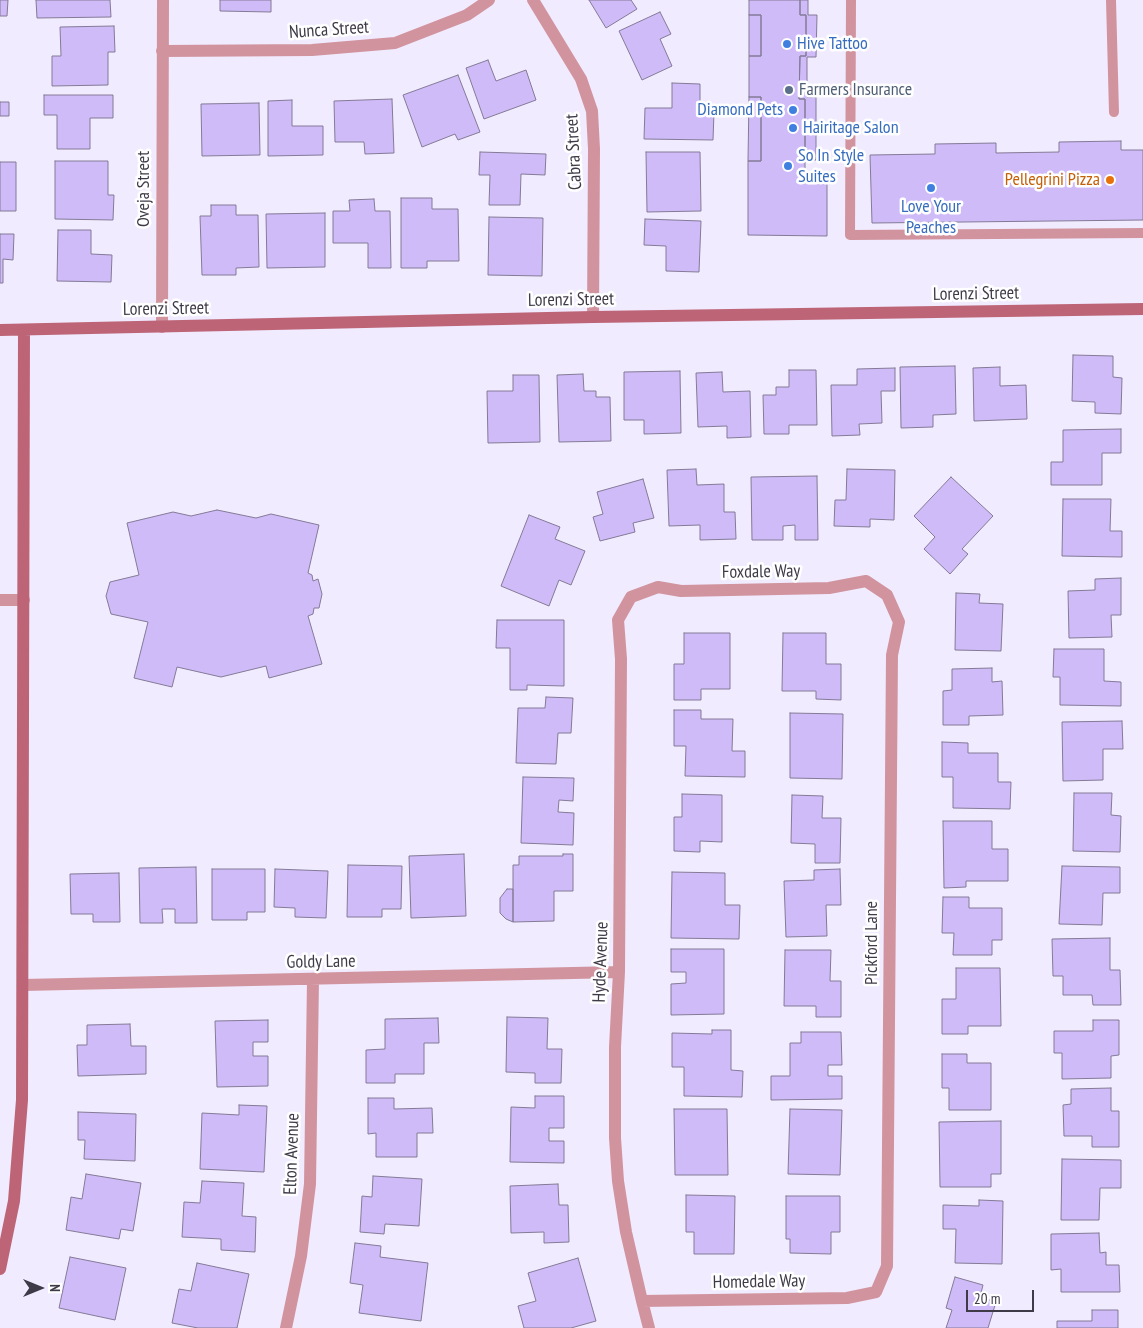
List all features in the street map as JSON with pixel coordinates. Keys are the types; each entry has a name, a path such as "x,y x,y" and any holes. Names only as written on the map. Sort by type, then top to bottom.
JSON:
{"street":[{"name":"Oveja Street","path":"162,327 163,0"},
{"name":"Nunca Street","path":"162,51 312,50 395,42 468,15 489,0"},
{"name":"Cabra Street","path":"532,0 581,79 592,111 594,149 592,317"},
{"name":"Lorenzi Street","path":"0,330 592,317 1143,309"},
{"path":"0,1269 10,1225 18,1162 22,1091 24,330"},
{"name":"Foxdale Way","path":"631,597 658,587 681,591 830,588 866,581 887,596"},
{"name":"Pickford Lane","path":"876,1292 887,1266 892,655 899,622 887,596"},
{"name":"Hyde Avenue","path":"631,597 618,620 621,659 619,972 615,1047 615,1138 618,1181 626,1232 649,1328"},
{"path":"0,600 24,600"},
{"name":"Goldy Lane","path":"23,985 619,972"},
{"name":"Elton Avenue","path":"286,1328 301,1256 310,1184 313,980"},
{"name":"Homedale Way","path":"642,1301 847,1298 876,1292"}],"lane":[{"path":"851,0 850,235 1143,232"},
{"path":"1111,0 1114,112"}],"building":[{"path":"0,0 8,0 7,16 0,16"},
{"path":"36,0 110,0 111,17 37,18"},
{"path":"220,0 271,0 271,12 220,11"},
{"path":"589,0 631,0 637,9 606,28"},
{"path":"749,0 800,0 800,15 806,15 806,56 800,56 799,99 805,99 805,174 809,179 827,180 827,236 748,235 748,161 761,161 761,97 749,97 749,56 761,56 761,15 749,15"},
{"path":"800,0 808,0 808,15 817,15 816,57 807,57 807,97 816,97 816,160 805,160 805,99 799,99 800,56 806,56 806,15 800,15"},
{"path":"660,12 671,34 660,39 672,66 642,80 619,31"},
{"path":"749,15 761,15 761,56 749,56"},
{"path":"114,26 115,52 108,52 108,85 52,86 52,56 61,56 60,27"},
{"path":"488,60 496,81 526,70 536,100 484,119 466,68"},
{"path":"458,75 480,132 458,140 455,134 422,147 403,95"},
{"path":"672,83 700,84 700,112 714,112 713,140 644,139 645,108 672,108"},
{"path":"44,95 113,95 113,118 90,118 90,149 57,149 57,115 44,115"},
{"path":"749,97 761,97 761,161 748,161"},
{"path":"392,99 394,153 365,154 364,142 335,142 334,101"},
{"path":"292,100 292,126 323,126 323,155 268,156 268,101"},
{"path":"0,102 9,102 9,116 0,116"},
{"path":"259,103 260,155 202,156 201,104"},
{"path":"1121,141 1121,150 1143,150 1143,220 872,223 870,155 935,154 935,144 996,143 996,153 1059,152 1059,142"},
{"path":"480,152 546,154 545,175 521,174 520,205 489,205 490,175 479,175"},
{"path":"646,152 700,152 701,211 647,212"},
{"path":"55,161 108,161 108,195 114,195 113,220 55,219"},
{"path":"0,162 16,162 16,211 0,211"},
{"path":"401,198 432,198 432,209 458,209 459,261 427,261 427,268 401,268"},
{"path":"374,199 375,211 390,211 391,268 368,268 368,243 333,243 333,211 350,211 349,200"},
{"path":"211,205 236,205 236,215 258,215 259,267 236,268 236,275 202,275 200,216 211,216"},
{"path":"325,213 325,267 267,268 266,214"},
{"path":"489,217 543,218 542,276 488,275"},
{"path":"645,219 701,221 699,272 666,271 666,246 644,245"},
{"path":"58,230 91,230 91,254 112,255 111,282 57,281"},
{"path":"0,234 14,234 13,260 3,259 3,283 0,283"},
{"path":"1073,355 1113,356 1113,377 1122,378 1121,414 1095,413 1095,402 1072,401"},
{"path":"955,366 956,414 933,415 933,427 901,428 900,367"},
{"path":"1000,367 1000,386 1026,385 1027,419 974,421 973,368"},
{"path":"895,368 895,391 881,391 882,423 859,424 860,435 832,436 831,385 857,385 857,369"},
{"path":"789,370 816,370 817,425 789,425 789,434 764,434 763,395 776,395 776,387 789,387"},
{"path":"680,371 681,433 644,434 644,420 624,420 624,372"},
{"path":"722,372 723,392 750,391 751,437 727,438 727,426 698,427 696,373"},
{"path":"583,374 584,391 596,391 596,397 610,397 611,441 559,442 557,375"},
{"path":"513,375 539,375 540,442 488,443 487,391 513,391"},
{"path":"1121,429 1121,453 1102,453 1102,485 1051,485 1051,462 1063,462 1063,430"},
{"path":"696,469 697,485 724,484 724,512 735,512 736,539 700,540 700,525 669,526 667,470"},
{"path":"847,469 895,470 894,520 870,519 870,527 834,526 835,500 846,500"},
{"path":"817,476 818,540 795,540 795,525 783,526 783,540 752,540 751,477"},
{"path":"951,477 993,516 962,549 968,554 950,574 924,549 935,537 914,516"},
{"path":"643,479 654,518 633,523 635,532 600,541 593,517 603,514 597,492"},
{"path":"1063,499 1111,499 1110,531 1122,531 1122,557 1062,556"},
{"path":"217,510 256,518 271,514 319,525 308,573 312,575 313,581 318,579 322,594 319,608 314,608 313,614 308,616 322,664 269,678 266,666 221,677 177,667 172,687 134,678 148,622 111,614 106,596 110,582 139,575 127,523 173,512 191,516"},
{"path":"529,515 560,527 555,539 585,551 571,585 559,580 549,606 501,586"},
{"path":"1121,578 1121,615 1111,615 1112,637 1069,638 1068,591 1095,590 1095,579"},
{"path":"956,593 980,594 979,603 1003,604 1001,651 955,650"},
{"path":"497,620 564,620 564,686 527,685 527,690 510,690 510,648 496,648"},
{"path":"684,633 730,633 730,689 701,689 701,700 674,700 674,664 684,664"},
{"path":"783,633 826,633 826,664 841,664 841,700 816,699 816,691 782,691"},
{"path":"1054,649 1104,649 1104,681 1121,682 1121,706 1060,705 1060,677 1053,677"},
{"path":"992,668 992,682 1002,681 1003,715 969,716 969,725 943,725 943,691 952,690 952,669"},
{"path":"546,697 573,698 571,733 558,733 556,764 516,763 518,708 545,708"},
{"path":"674,710 701,710 701,719 733,719 732,751 745,751 745,777 685,776 686,746 674,746"},
{"path":"790,713 843,714 842,779 790,778"},
{"path":"1122,721 1123,749 1103,749 1103,780 1063,781 1062,722"},
{"path":"942,742 968,743 968,753 998,753 998,782 1011,782 1010,809 953,808 953,777 942,777"},
{"path":"523,777 574,778 573,801 559,800 558,812 574,813 573,845 521,843"},
{"path":"1074,793 1112,793 1111,815 1121,816 1120,852 1073,851"},
{"path":"682,794 722,795 722,842 700,841 700,852 674,851 674,817 682,817"},
{"path":"792,795 823,796 822,818 841,818 840,863 815,863 815,844 791,843"},
{"path":"943,821 992,821 992,849 1008,849 1008,881 966,881 966,887 944,888"},
{"path":"464,854 466,916 411,918 409,856"},
{"path":"563,854 573,854 573,891 554,891 554,921 513,922 513,865 519,865 519,856 563,856"},
{"path":"348,865 402,866 401,909 382,909 382,917 347,917"},
{"path":"1062,866 1120,867 1120,893 1103,893 1102,925 1059,924"},
{"path":"196,867 197,923 175,923 175,909 162,909 163,923 140,923 139,868"},
{"path":"212,869 265,869 265,912 247,912 247,920 212,920"},
{"path":"275,869 328,871 326,918 295,917 295,908 274,907"},
{"path":"840,869 841,905 826,905 827,936 786,937 784,881 814,880 814,870"},
{"path":"672,872 725,873 725,905 740,905 739,939 671,938"},
{"path":"119,873 120,922 93,922 93,914 71,914 70,874"},
{"path":"507,889 513,889 513,922 506,919 500,913 500,898"},
{"path":"943,897 969,897 969,908 1002,908 1002,940 992,940 992,955 953,955 954,933 942,933"},
{"path":"1110,938 1110,970 1120,970 1121,1005 1093,1005 1092,995 1063,995 1063,976 1053,976 1052,939"},
{"path":"671,949 724,949 724,1014 671,1015 671,984 686,983 686,972 671,972"},
{"path":"785,950 831,950 830,981 841,981 841,1017 816,1017 816,1006 784,1006"},
{"path":"956,968 1000,968 1001,1026 968,1026 968,1034 942,1034 942,999 956,999"},
{"path":"507,1017 548,1018 547,1049 562,1049 561,1083 535,1083 535,1073 506,1072"},
{"path":"438,1018 439,1043 424,1043 424,1074 395,1074 395,1083 366,1083 366,1050 385,1049 385,1019"},
{"path":"268,1020 268,1042 253,1042 253,1056 268,1056 268,1086 217,1087 215,1021"},
{"path":"1093,1020 1119,1020 1119,1055 1111,1056 1111,1078 1062,1079 1062,1053 1054,1053 1054,1031 1093,1031"},
{"path":"130,1024 131,1046 146,1046 146,1074 78,1076 77,1045 87,1045 87,1025"},
{"path":"712,1030 731,1030 731,1070 743,1071 742,1097 684,1096 684,1067 672,1067 672,1033 712,1034"},
{"path":"801,1032 841,1032 842,1065 828,1065 828,1076 842,1076 842,1099 771,1100 771,1076 790,1076 790,1043 801,1043"},
{"path":"942,1054 967,1054 967,1063 991,1063 991,1110 949,1110 949,1088 942,1088"},
{"path":"1111,1088 1111,1111 1119,1111 1119,1147 1092,1147 1092,1136 1064,1136 1063,1105 1071,1104 1071,1089"},
{"path":"535,1096 564,1096 564,1128 549,1128 549,1141 564,1141 564,1163 510,1162 511,1107 535,1108"},
{"path":"368,1098 394,1098 394,1109 432,1108 433,1133 417,1133 417,1157 376,1157 376,1133 368,1134"},
{"path":"239,1105 267,1106 264,1172 200,1169 202,1113 239,1115"},
{"path":"674,1109 727,1109 728,1175 675,1175"},
{"path":"790,1109 842,1110 840,1175 788,1174"},
{"path":"78,1112 136,1114 135,1161 84,1159 85,1140 78,1140"},
{"path":"1001,1121 1001,1174 991,1174 991,1187 940,1187 939,1122"},
{"path":"1062,1159 1121,1160 1121,1188 1100,1188 1099,1220 1061,1220"},
{"path":"86,1174 141,1183 133,1231 121,1229 119,1239 66,1230 71,1197 82,1199"},
{"path":"373,1176 422,1179 419,1226 385,1224 384,1234 360,1232 362,1196 372,1197"},
{"path":"202,1181 244,1183 242,1216 256,1217 255,1252 221,1250 221,1239 182,1237 184,1202 200,1203"},
{"path":"558,1184 559,1205 568,1205 569,1242 544,1243 544,1232 511,1233 510,1186"},
{"path":"686,1195 735,1196 734,1254 694,1254 694,1232 686,1232"},
{"path":"786,1196 840,1196 840,1232 831,1232 831,1254 790,1253 790,1239 786,1239"},
{"path":"979,1200 1003,1201 1002,1264 955,1263 956,1229 943,1229 943,1205 979,1206"},
{"path":"1099,1233 1100,1253 1106,1252 1106,1265 1119,1265 1120,1292 1061,1292 1061,1269 1051,1270 1051,1234"},
{"path":"355,1243 381,1246 380,1257 428,1263 421,1321 359,1313 363,1285 350,1283"},
{"path":"70,1257 126,1268 115,1320 59,1308"},
{"path":"578,1258 596,1321 571,1328 524,1328 518,1306 536,1301 528,1273"},
{"path":"197,1263 249,1274 237,1328 198,1328 172,1323 179,1289 191,1291"},
{"path":"955,1277 983,1285 980,1297 996,1302 988,1328 946,1328 952,1310 946,1308"},
{"path":"1092,1310 1118,1310 1118,1328 1057,1328 1057,1321 1092,1321"}],"place":[{"name":"Hive Tattoo","path":"787,44"},
{"name":"Farmers Insurance","path":"789,90"},
{"name":"Diamond Pets","path":"793,110"},
{"name":"Hairitage Salon","path":"793,128"},
{"name":"So In Style Suites","path":"788,166"},
{"name":"Pellegrini Pizza","path":"1110,180"},
{"name":"Love Your Peaches","path":"931,188"}]}
